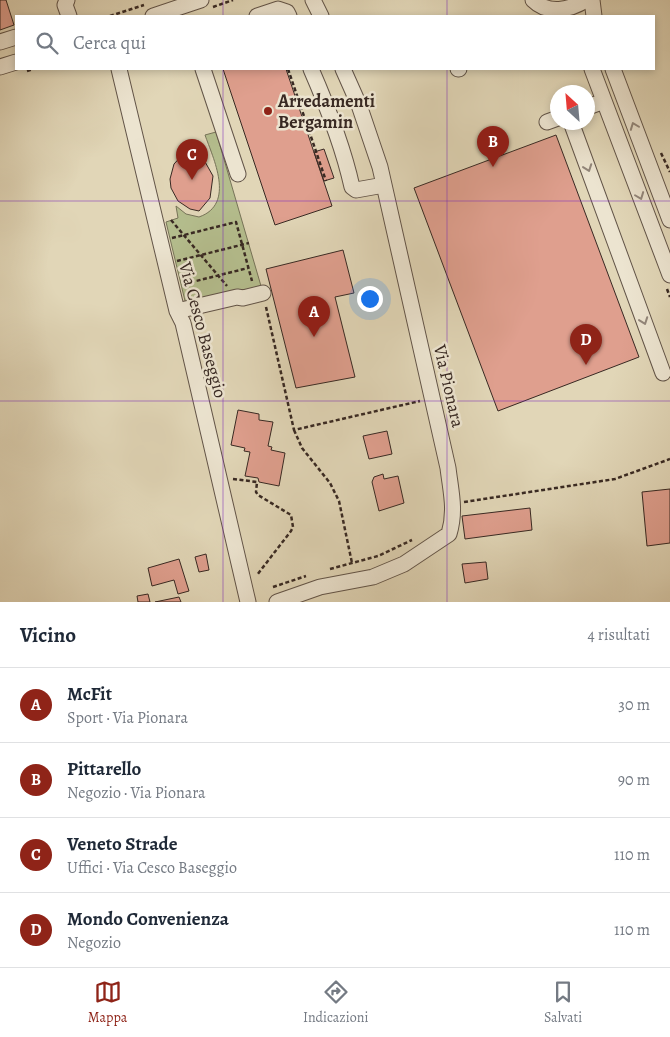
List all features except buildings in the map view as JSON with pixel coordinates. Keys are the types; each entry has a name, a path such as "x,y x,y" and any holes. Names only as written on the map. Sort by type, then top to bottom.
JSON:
{"street":[{"path":"67,0 65,5 69,15"},
{"path":"151,10 184,11 201,0"},
{"path":"313,0 320,15"},
{"path":"320,0 321,15"},
{"path":"533,0 559,13 586,0"},
{"path":"592,0 594,15"},
{"path":"260,15 278,9 287,12 288,15"},
{"path":"0,42 15,37"},
{"path":"0,67 15,62"},
{"name":"Via Cesco Baseggio","path":"119,70 176,310 183,323 248,602"},
{"path":"202,70 238,174"},
{"path":"311,70 346,158 352,187 356,190 384,185"},
{"name":"Via Pionara","path":"273,596 373,577 404,564 449,534 453,518 453,504 436,415 384,185 375,150 343,70"},
{"path":"592,70 670,275"},
{"path":"612,70 670,220"},
{"path":"595,104 604,101"},
{"path":"574,130 663,373"},
{"path":"176,310 258,290"}],"path":[{"path":"117,15 151,10"},
{"path":"288,70 326,181"},
{"path":"154,217 169,213 171,221 232,292"},
{"path":"168,239 236,222 248,268 258,290 294,430 302,448 330,483 339,501 353,564"},
{"path":"174,262 249,243"},
{"path":"179,285 248,268"},
{"path":"294,430 424,400"},
{"path":"453,504 615,479 670,459"},
{"path":"220,480 229,478 257,482 256,492 258,495 291,515 293,527 291,532 268,558 259,573 245,587"},
{"path":"325,571 378,556 412,540"},
{"path":"273,596 290,580 307,575"}],"green space":[{"path":"216,132 261,286 186,305 166,222 178,218 176,206 186,214 199,217 210,211 217,202 219,180 205,135"}],"place":[{"name":"Arredamenti Bergamin","path":"268,111"},
{"name":"Pittarello","path":"493,167"},
{"name":"Veneto Strade","path":"192,180"},
{"name":"McFit","path":"314,337"},
{"name":"Mondo Convenienza","path":"586,365"}]}
